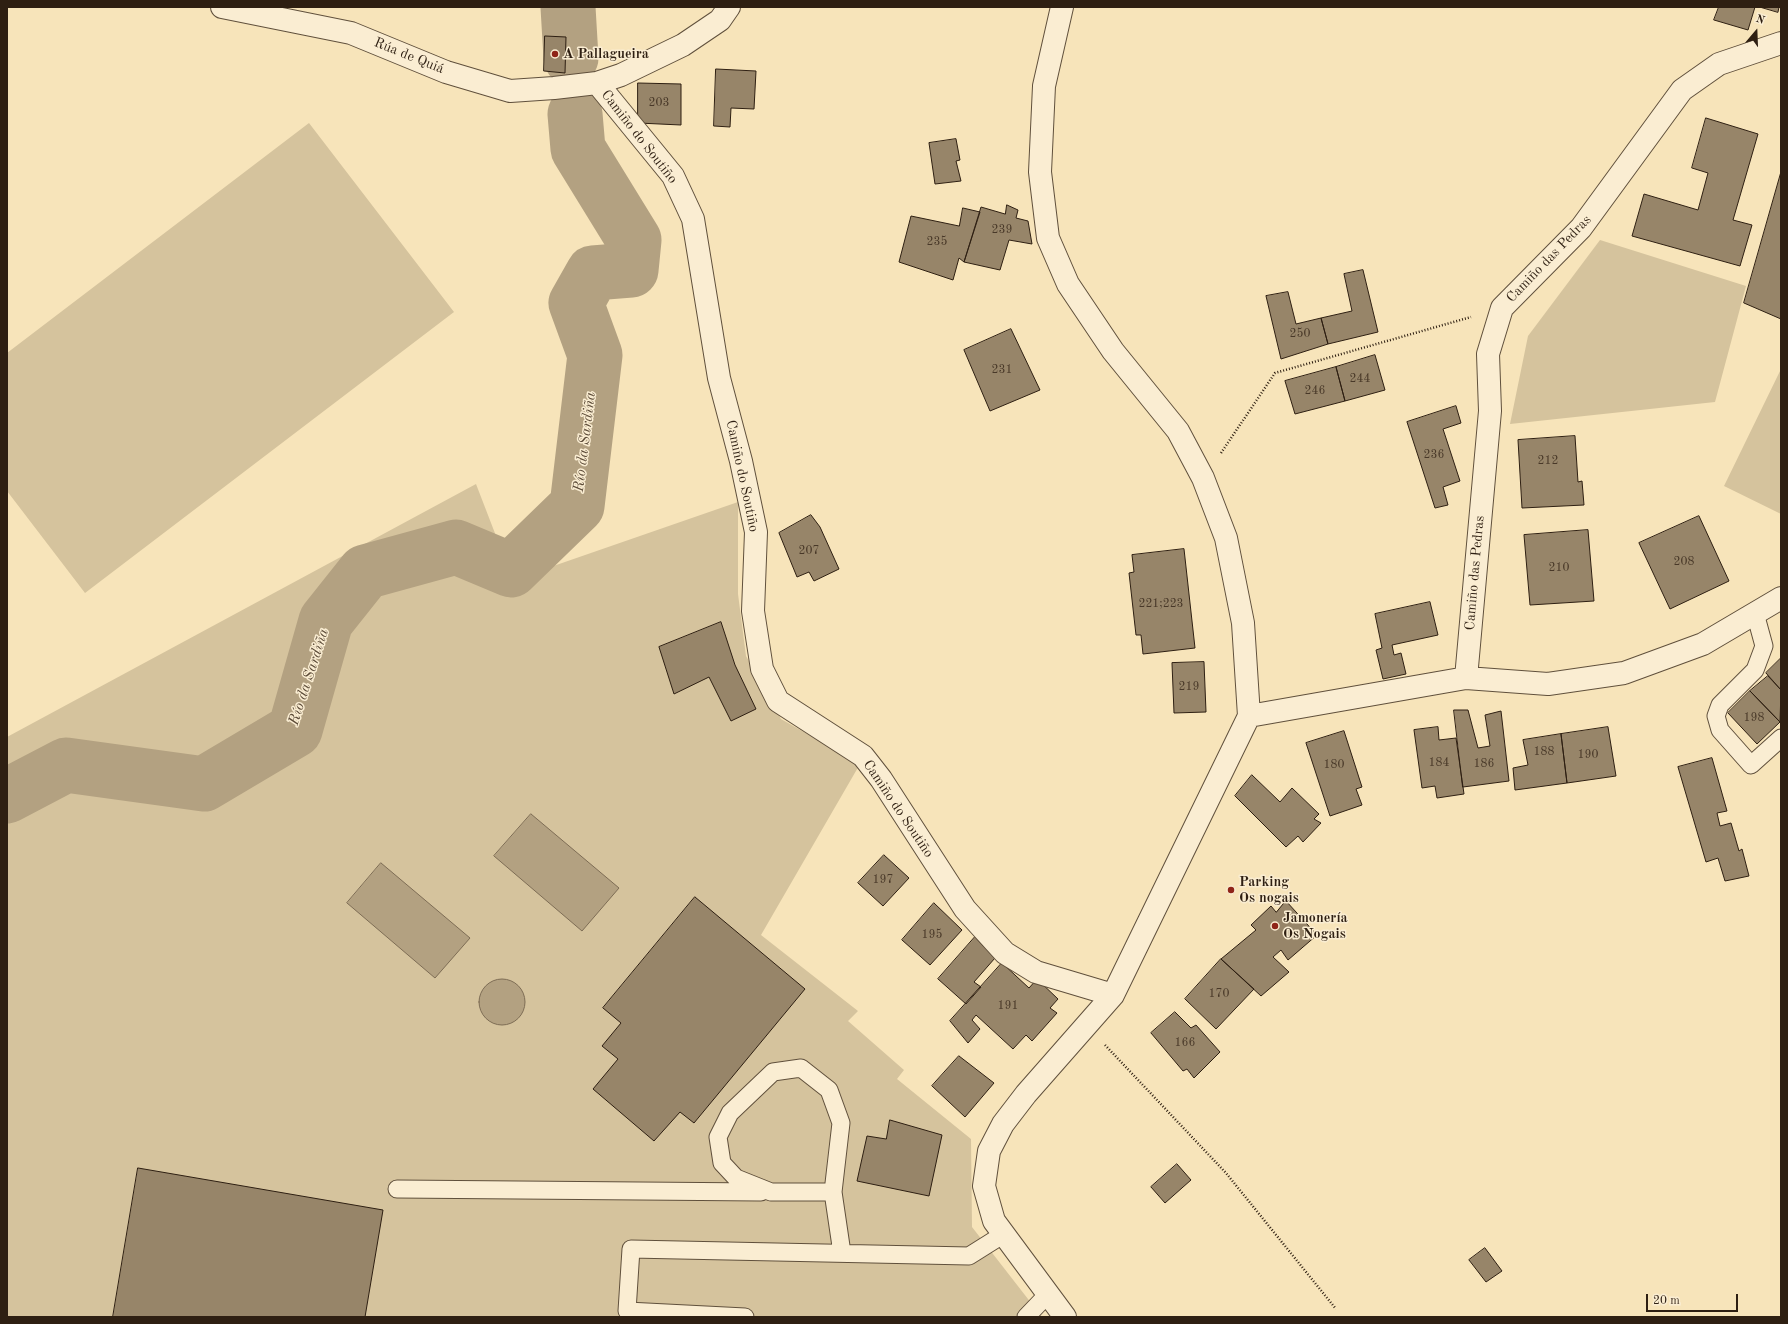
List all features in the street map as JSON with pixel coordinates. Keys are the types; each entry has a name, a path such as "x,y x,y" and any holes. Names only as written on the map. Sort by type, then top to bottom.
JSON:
{"street":[{"name":"Rúa de Quiá","path":"222,7 351,33 446,72 510,91 597,83 621,75 683,46 720,20 729,7"},
{"path":"1062,7 1044,94 1040,172 1048,238 1068,284 1113,351 1178,431 1203,478 1226,538 1243,623 1249,716 1113,995 1026,1094 1003,1124 990,1152 984,1186 994,1221 1065,1317"},
{"name":"Camiño das Pedras","path":"1466,678 1490,411 1488,354 1502,308 1581,228 1682,90 1719,64 1779,39"},
{"name":"Camiño do Soutiño","path":"597,83 673,176 693,219 719,378 741,461 756,532 753,611 762,669 778,701 863,756 881,779 965,909 1006,953 1036,972 1113,995"},
{"path":"1249,716 1466,678 1548,684 1624,673 1704,644 1781,598"}],"lane":[{"path":"1755,613 1764,646 1755,670 1720,705 1716,716 1720,730 1751,765 1781,738"},
{"path":"771,1192 736,1178 722,1163 718,1137 730,1113 773,1072 801,1068 829,1090 841,1123 832,1192 842,1253"},
{"path":"397,1190 832,1192"},
{"path":"744,1317 627,1314 631,1249 969,1256 1004,1234"},
{"path":"1026,1317 1048,1294"}],"path":[{"path":"1203,478 1275,372 1502,308"},
{"path":"1086,1025 1226,1173 1336,1309"}],"shaded area":[{"path":"309,123 454,312 85,593 7,491 7,353"},
{"path":"1600,240 1746,286 1715,402 1510,424 1528,336"},
{"path":"1781,369 1781,514 1724,486"},
{"path":"476,484 513,580 738,502 738,594 746,656 781,719 860,764 761,935 858,1011 848,1021 904,1070 897,1079 971,1139 972,1227 1042,1317 7,1317 7,737"},
{"path":"531,814 619,888 582,931 494,856"},
{"path":"381,863 470,938 435,978 347,903"},
{"path":"498,979 506,979 515,983 521,989 525,1002 521,1015 515,1021 506,1025 498,1025 489,1021 483,1015 479,1006 479,998 483,989 489,983"}],"building":[{"path":"1719,7 1755,7 1748,30 1714,20"},
{"path":"1760,7 1779,7 1778,12"},
{"name":"A Pallagueira","path":"545,36 566,37 565,73 544,71"},
{"path":"716,69 756,71 754,109 731,108 730,127 714,126"},
{"path":"638,83 681,84 681,125 638,123"},
{"path":"1706,118 1758,134 1733,220 1752,225 1740,266 1632,236 1644,194 1698,210 1708,173 1692,168"},
{"path":"956,139 960,160 956,161 961,181 935,184 929,143"},
{"path":"1781,172 1781,319 1744,303"},
{"path":"1007,205 1018,210 1016,218 1028,221 1032,244 1009,240 1000,270 964,262 981,207 1005,214"},
{"path":"963,208 980,212 964,262 959,258 953,280 899,262 911,216 959,226"},
{"path":"1363,270 1378,332 1328,344 1321,318 1352,311 1344,274"},
{"path":"1288,292 1296,324 1321,318 1328,344 1281,359 1266,296"},
{"path":"1011,329 1040,390 990,411 964,350"},
{"path":"1375,355 1385,390 1345,401 1336,367"},
{"path":"1336,367 1345,401 1295,414 1285,381"},
{"path":"1456,406 1461,423 1443,429 1460,481 1443,487 1448,505 1435,508 1407,422"},
{"path":"1575,436 1578,482 1582,481 1584,505 1522,508 1518,440"},
{"path":"811,515 820,527 839,569 814,581 809,572 797,577 779,533"},
{"path":"1699,516 1729,581 1670,609 1639,543"},
{"path":"1588,530 1594,601 1530,605 1524,535"},
{"path":"1184,549 1195,648 1143,654 1141,635 1136,635 1129,573 1134,572 1132,555"},
{"path":"1430,602 1438,635 1392,645 1394,655 1401,653 1406,674 1383,679 1376,650 1382,648 1375,614"},
{"path":"721,622 735,665 756,709 731,721 709,677 674,694 659,647"},
{"path":"1781,658 1781,690 1766,673"},
{"path":"1204,662 1206,712 1174,713 1172,663"},
{"path":"1768,676 1781,690 1780,722 1750,691"},
{"path":"1750,691 1780,722 1757,744 1728,713"},
{"path":"1454,710 1468,710 1478,748 1490,746 1485,715 1501,711 1509,781 1463,787"},
{"path":"1438,727 1439,740 1456,738 1464,794 1437,798 1435,786 1422,788 1414,730"},
{"path":"1608,727 1616,776 1567,783 1561,734"},
{"path":"1344,731 1362,787 1356,789 1362,805 1330,816 1306,743"},
{"path":"1561,734 1567,783 1515,790 1513,768 1528,765 1523,740"},
{"path":"1712,758 1727,811 1717,813 1720,826 1731,823 1739,851 1742,849 1749,876 1725,881 1718,858 1706,862 1678,767"},
{"path":"1252,775 1280,802 1292,788 1319,814 1314,819 1321,823 1303,842 1298,836 1286,847 1235,796"},
{"path":"884,855 909,878 883,906 858,883"},
{"path":"695,897 805,989 694,1123 680,1112 654,1141 593,1089 618,1059 602,1046 621,1023 603,1008"},
{"path":"1286,901 1317,935 1288,960 1281,950 1273,957 1289,972 1261,996 1221,959 1256,930 1251,925 1271,906 1276,912"},
{"path":"934,903 962,930 930,965 902,940"},
{"path":"975,937 995,958 974,982 981,987 966,1004 938,979"},
{"path":"1221,959 1254,989 1216,1029 1185,999"},
{"path":"1002,963 1029,988 1037,979 1058,999 1050,1008 1057,1013 1032,1041 1026,1035 1013,1049 976,1015 972,1020 980,1029 968,1043 950,1021"},
{"path":"1175,1012 1191,1028 1196,1025 1220,1052 1194,1078 1187,1069 1183,1071 1151,1033"},
{"path":"959,1056 994,1083 965,1117 932,1086"},
{"path":"890,1120 942,1135 929,1196 857,1181 867,1136 886,1139"},
{"path":"1177,1164 1191,1180 1165,1203 1151,1187"},
{"path":"138,1168 383,1210 365,1317 113,1317"},
{"path":"1485,1248 1502,1271 1486,1282 1469,1260"}],"waterway":[{"name":"Río da Sardiña","path":"568,7 571,58"},
{"name":"Río da Sardiña","path":"7,796 66,765 204,784 295,730 326,621 365,572 456,547 511,570 577,506 595,355 576,303 593,273 631,270 634,240 578,149 575,114"}],"place":[{"name":"A Pallagueira","path":"555,54"},
{"name":"Parking Os nogais","path":"1231,890"},
{"name":"Jamonería Os Nogais","path":"1275,926"}]}
